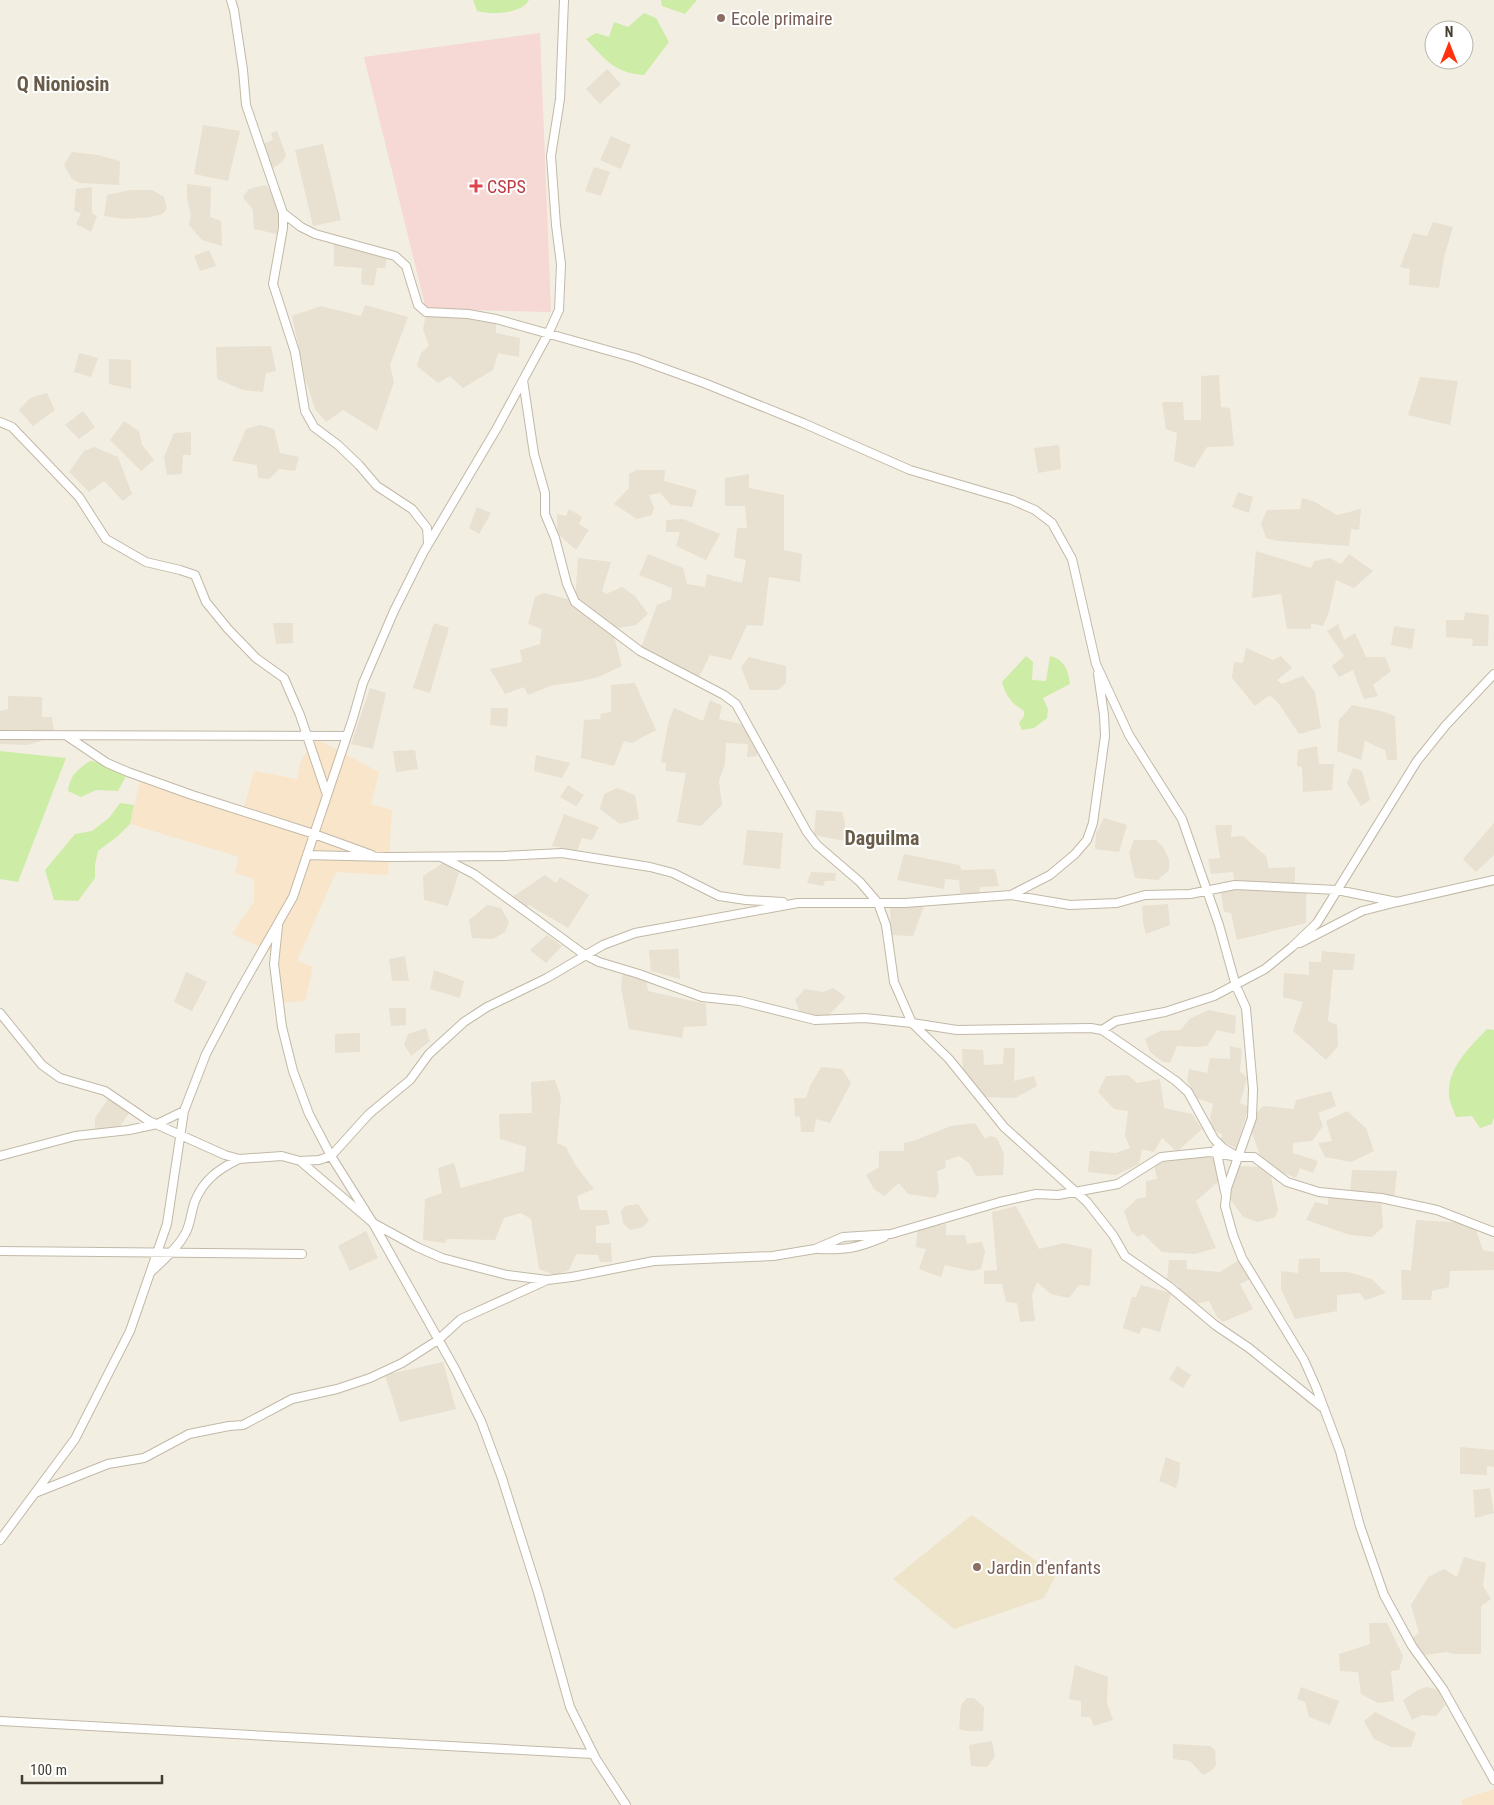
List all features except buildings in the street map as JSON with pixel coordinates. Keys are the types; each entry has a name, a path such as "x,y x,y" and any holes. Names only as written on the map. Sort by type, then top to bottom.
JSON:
{"street":[{"path":"231,0 244,70 246,105 282,213 284,228 273,284 295,352 305,411 314,426 338,445 377,486 412,509 427,528 428,545"},
{"path":"0,1540 75,1439 130,1331 167,1224 184,1111 206,1054 293,896 363,683 394,611 428,545 497,428 559,310 561,264 551,156 560,99 564,0"},
{"path":"282,213 301,227 315,234 395,256 406,266 418,305 426,312 468,314 526,326 650,364 803,423 910,470 1012,500 1035,510 1052,523 1072,559 1096,664 1104,715 1105,736 1093,823 1086,840 1050,876 1011,895"},
{"path":"523,380 534,454 545,493 545,514 555,538 567,584 575,602 640,651 724,695 736,704 807,832 817,845 860,882 878,903 886,925 894,982 912,1023 949,1059 983,1103 1007,1130 1077,1192 1114,1235 1125,1256 1170,1287 1215,1325 1249,1348 1324,1408"},
{"path":"0,422 12,428 79,497 106,539 146,562 195,575 206,602 228,629 256,658 284,678 307,736 327,795"},
{"path":"1096,664 1129,735 1182,819 1219,925 1236,986 1246,1008 1253,1088 1252,1118 1227,1188 1224,1206 1242,1258 1304,1360 1340,1451 1360,1526 1384,1595 1412,1646 1443,1690 1494,1780"},
{"path":"1102,1030 1116,1021 1165,1012 1214,996 1265,969 1292,947 1318,922 1417,761 1446,725 1494,674"},
{"path":"0,735 347,736"},
{"path":"66,735 107,763 128,772 192,796 314,834 378,857"},
{"path":"307,855 441,857 562,853 650,866 673,873 719,896 746,900 798,903 949,901 1011,895 1070,905 1116,903 1145,895 1190,894 1235,885 1337,890 1397,902"},
{"path":"441,857 474,874 585,955 599,962 639,974 702,997 740,1001 815,1020 865,1018 957,1030 1091,1028 1102,1030 1176,1081 1188,1092 1214,1138 1223,1148 1238,1157"},
{"path":"1292,947 1362,911 1494,880"},
{"path":"0,1013 42,1065 60,1078 105,1091 157,1124 225,1155 239,1159 282,1156 300,1161 319,1160 331,1156 369,1114 410,1080 429,1054 464,1022 487,1007 547,978 603,945 635,933 798,903"},
{"path":"278,923 274,964 282,1027 293,1071 309,1114 331,1156 373,1223 455,1369 481,1421 502,1478 538,1592 570,1707 594,1754 626,1805"},
{"path":"0,1156 75,1136 129,1130 157,1124 184,1111"},
{"path":"1210,1130 1226,1197"},
{"path":"300,1161 373,1223 417,1247 442,1258 507,1275 547,1280 654,1261 773,1256 815,1249 842,1250 860,1247 891,1234 1000,1202 1036,1194 1058,1195 1118,1184 1161,1157 1210,1152 1238,1157 1254,1157 1287,1182 1319,1192 1381,1198 1436,1210 1494,1232"},
{"path":"150,1273 186,1233 195,1201 204,1185 218,1170 239,1159"},
{"path":"815,1249 843,1237 891,1234"},
{"path":"0,1251 302,1254"},
{"path":"34,1494 108,1464 144,1458 190,1434 228,1426 244,1425 292,1399 337,1390 370,1378 402,1363 438,1340 461,1320 547,1280"},
{"path":"0,1721 594,1754"}],"shaded area":[{"path":"540,33 551,312 426,309 364,57"},
{"path":"607,69 621,84 600,104 586,89"},
{"path":"203,125 240,131 228,181 194,174"},
{"path":"277,131 286,155 282,162 273,168 263,144 273,140 271,133"},
{"path":"611,136 631,145 621,169 600,160"},
{"path":"323,144 341,220 313,226 295,150"},
{"path":"72,152 98,155 120,161 119,185 80,183 72,179 64,165"},
{"path":"594,167 610,172 601,196 585,191"},
{"path":"187,184 211,187 210,217 221,221 222,246 202,240 189,225 191,214 187,198"},
{"path":"266,185 279,211 277,234 254,229 253,210 243,197 249,189"},
{"path":"92,187 92,213 97,216 91,232 76,224 81,213 74,211 76,189"},
{"path":"130,190 152,190 164,197 167,209 162,214 151,217 125,219 104,216 107,195"},
{"path":"1433,222 1453,227 1444,257 1439,288 1409,285 1410,269 1400,267 1413,233 1427,236"},
{"path":"334,240 388,254 385,268 377,268 374,286 361,284 362,268 334,266"},
{"path":"209,250 216,266 200,271 194,256"},
{"path":"365,305 408,317 390,365 394,382 377,431 343,410 326,422 315,409 305,378 292,316 321,306 361,316"},
{"path":"426,315 496,319 496,333 520,338 519,357 498,353 493,370 463,388 450,376 438,383 417,366 421,353 429,346 423,329"},
{"path":"271,346 276,371 266,373 263,392 243,390 217,379 216,347"},
{"path":"79,353 98,358 91,377 74,372"},
{"path":"109,359 131,360 131,389 109,384"},
{"path":"1219,375 1221,407 1230,408 1234,446 1207,447 1194,468 1174,461 1177,433 1166,429 1162,402 1183,402 1184,420 1201,420 1201,376"},
{"path":"1420,377 1458,381 1450,425 1408,415"},
{"path":"47,393 55,410 33,426 19,410 30,398"},
{"path":"83,411 95,427 79,439 65,425"},
{"path":"124,421 139,431 142,445 154,460 141,471 110,440"},
{"path":"260,425 274,429 280,453 299,457 295,471 279,469 269,479 258,478 257,465 232,461 246,429"},
{"path":"191,432 191,455 183,455 182,474 167,475 164,457 174,433"},
{"path":"1059,445 1061,469 1038,473 1034,448"},
{"path":"94,447 118,457 132,494 123,501 104,481 89,492 69,472 84,451"},
{"path":"637,470 665,470 664,481 697,490 692,507 671,505 660,493 649,495 654,508 652,515 637,519 614,504 629,488 629,474"},
{"path":"749,474 749,488 784,495 784,550 802,554 800,582 769,577 763,626 747,625 731,660 710,655 697,681 640,651 657,605 671,599 672,588 639,575 648,554 683,568 687,584 705,587 707,574 742,583 746,560 734,557 737,528 747,528 745,506 725,506 725,478"},
{"path":"1238,492 1253,497 1249,513 1232,507"},
{"path":"1302,498 1313,501 1337,515 1361,509 1359,530 1351,529 1349,546 1278,541 1266,538 1261,523 1267,510 1300,509"},
{"path":"477,507 491,513 479,534 469,528"},
{"path":"569,509 582,517 579,524 589,530 576,550 557,533 557,514 566,516"},
{"path":"683,519 720,534 706,560 676,546 680,532 666,532 666,520"},
{"path":"1256,551 1311,568 1314,561 1330,558 1341,564 1349,554 1373,571 1354,588 1336,580 1329,612 1323,626 1311,623 1311,629 1287,629 1281,594 1252,598"},
{"path":"578,558 611,562 602,591 606,594 622,587 635,596 648,614 636,625 612,629 622,666 598,677 553,685 528,695 524,687 505,694 490,669 522,662 520,650 540,644 542,629 528,624 535,597 544,593 575,601"},
{"path":"1465,612 1489,615 1488,646 1472,646 1473,639 1446,637 1446,620 1464,620"},
{"path":"273,623 293,623 293,643 276,644"},
{"path":"434,623 449,628 430,693 413,688"},
{"path":"1338,624 1344,640 1355,633 1366,657 1385,657 1391,671 1373,685 1378,696 1364,699 1353,670 1339,677 1332,666 1344,656 1327,631"},
{"path":"1394,626 1415,629 1412,649 1391,645"},
{"path":"1246,648 1273,660 1281,656 1292,668 1277,680 1282,684 1303,676 1315,692 1321,728 1299,734 1279,704 1270,695 1255,706 1232,678 1234,662 1243,663"},
{"path":"749,657 786,666 786,683 778,690 750,690 741,667"},
{"path":"635,683 656,730 632,743 624,741 614,766 581,758 584,720 601,719 600,714 611,712 611,685"},
{"path":"370,688 386,693 373,749 351,744"},
{"path":"8,696 42,697 42,717 52,717 55,737 27,745 0,744 0,711 8,709"},
{"path":"710,700 722,706 719,719 749,726 750,741 758,742 757,756 747,757 748,744 726,743 725,764 719,781 722,805 701,826 677,822 686,773 666,771 666,763 661,762 668,724 674,708 703,721"},
{"path":"1352,705 1395,716 1397,760 1387,760 1385,750 1365,741 1361,760 1337,751 1339,720"},
{"path":"491,708 508,708 507,727 490,725"},
{"path":"317,739 379,772 371,804 392,810 388,875 336,872 297,961 313,967 305,1001 279,1003 275,954 232,934 254,902 254,879 235,873 239,857 130,824 141,777 243,811 254,771 297,779 301,760"},
{"path":"1317,746 1319,764 1334,764 1332,790 1303,792 1302,767 1297,766 1298,750"},
{"path":"415,750 418,769 396,772 393,751"},
{"path":"536,755 570,763 562,778 534,771"},
{"path":"1353,768 1362,771 1370,800 1361,806 1347,783"},
{"path":"568,785 584,795 576,806 560,797"},
{"path":"617,788 635,795 639,819 620,824 600,809 604,794"},
{"path":"816,810 842,812 845,823 845,841 814,835"},
{"path":"564,814 599,827 592,840 582,838 577,851 552,846"},
{"path":"1104,818 1127,825 1119,852 1095,849 1096,834"},
{"path":"1494,823 1494,855 1476,872 1463,859"},
{"path":"1215,825 1232,825 1231,837 1243,836 1266,856 1269,868 1295,867 1295,887 1306,888 1306,923 1237,940 1231,913 1224,912 1220,888 1235,885 1233,872 1211,874 1208,859 1220,858"},
{"path":"747,830 783,833 780,869 743,865"},
{"path":"1134,840 1156,840 1163,847 1169,859 1169,870 1158,880 1135,878 1129,853"},
{"path":"904,854 959,865 962,870 995,869 999,886 980,887 979,893 960,893 959,880 945,879 944,889 897,880"},
{"path":"443,863 459,873 448,906 424,900 423,876"},
{"path":"811,872 836,873 835,881 825,881 823,886 807,883"},
{"path":"545,875 556,883 560,877 589,895 568,928 529,905 523,910 511,898"},
{"path":"1168,904 1170,925 1146,934 1142,906"},
{"path":"487,905 501,908 509,922 505,932 493,939 472,938 469,920"},
{"path":"890,906 924,906 913,936 891,935"},
{"path":"547,935 562,946 546,963 530,950"},
{"path":"678,949 680,979 651,971 649,950"},
{"path":"1322,951 1355,954 1353,970 1333,970 1328,1021 1337,1025 1338,1046 1326,1060 1293,1031 1303,1002 1283,997 1284,973 1309,975 1309,962 1321,962"},
{"path":"405,956 409,981 392,981 389,959"},
{"path":"623,969 646,977 648,991 706,1004 707,1026 684,1027 682,1038 629,1029 621,988"},
{"path":"434,970 464,981 460,998 430,989"},
{"path":"186,972 207,982 192,1011 174,1002"},
{"path":"833,988 846,997 829,1015 812,1016 800,1012 795,1000 805,989 823,992"},
{"path":"389,1008 406,1008 406,1025 391,1026"},
{"path":"1209,1010 1236,1016 1235,1034 1217,1030 1207,1046 1177,1046 1170,1063 1163,1062 1150,1052 1145,1039 1160,1031 1180,1030 1191,1018"},
{"path":"426,1028 430,1041 411,1056 404,1044 408,1034"},
{"path":"360,1033 360,1052 335,1053 335,1034"},
{"path":"1230,1046 1242,1049 1240,1071 1247,1078 1240,1103 1249,1107 1236,1148 1221,1141 1222,1134 1212,1130 1210,1119 1213,1104 1196,1098 1187,1080 1189,1069 1207,1073 1210,1058 1230,1059"},
{"path":"1004,1048 1015,1048 1014,1081 1034,1076 1037,1086 1015,1098 985,1097 963,1073 962,1049 983,1050 984,1065 1003,1064"},
{"path":"821,1067 842,1069 851,1083 830,1123 816,1119 814,1132 801,1132 800,1117 795,1116 794,1098 806,1098 810,1086"},
{"path":"1128,1075 1137,1083 1160,1079 1164,1108 1192,1114 1202,1129 1177,1152 1162,1138 1154,1152 1142,1149 1139,1164 1116,1175 1088,1172 1090,1151 1116,1153 1130,1148 1125,1136 1128,1111 1114,1109 1098,1092 1106,1076"},
{"path":"555,1080 561,1097 557,1143 566,1147 576,1166 594,1189 577,1196 580,1210 607,1210 610,1224 596,1226 596,1243 611,1243 612,1262 600,1262 598,1255 576,1254 569,1270 555,1275 539,1269 531,1219 521,1213 504,1218 495,1240 447,1239 445,1243 423,1240 425,1199 442,1193 438,1168 454,1163 461,1188 524,1171 526,1147 500,1139 499,1114 532,1113 531,1082"},
{"path":"1331,1091 1336,1106 1318,1113 1323,1126 1312,1141 1293,1143 1293,1153 1318,1161 1313,1173 1300,1168 1296,1178 1274,1169 1260,1155 1249,1125 1252,1118 1263,1106 1294,1109 1296,1100"},
{"path":"108,1099 130,1112 120,1126 115,1129 95,1130 95,1118"},
{"path":"1347,1111 1366,1128 1374,1151 1351,1162 1325,1157 1318,1143 1332,1141 1326,1121"},
{"path":"975,1123 985,1139 990,1136 997,1138 1004,1154 1003,1175 976,1176 969,1163 959,1156 945,1161 946,1168 937,1171 939,1192 935,1198 908,1194 899,1183 884,1196 874,1189 866,1175 879,1167 879,1151 904,1151 904,1143 951,1126"},
{"path":"1177,1158 1214,1158 1218,1182 1196,1201 1216,1248 1195,1254 1162,1252 1143,1234 1138,1237 1131,1231 1124,1211 1137,1199 1146,1197 1146,1181 1157,1179 1154,1165"},
{"path":"1240,1166 1260,1167 1271,1177 1278,1210 1275,1217 1258,1222 1243,1217 1231,1200 1232,1182"},
{"path":"1352,1170 1397,1171 1394,1200 1381,1198 1383,1227 1372,1237 1350,1235 1306,1220 1315,1202 1328,1205 1329,1193 1350,1195"},
{"path":"638,1204 649,1220 643,1227 630,1230 623,1223 621,1211 625,1206"},
{"path":"1016,1206 1039,1249 1064,1243 1092,1249 1090,1286 1079,1285 1069,1298 1051,1294 1037,1282 1032,1295 1035,1321 1020,1322 1017,1303 1006,1302 1002,1284 984,1284 984,1271 997,1270 992,1212"},
{"path":"1416,1220 1465,1223 1475,1228 1483,1250 1494,1252 1494,1270 1450,1271 1449,1287 1432,1291 1431,1300 1402,1300 1401,1270 1411,1270"},
{"path":"946,1224 946,1235 965,1235 967,1244 982,1242 985,1252 981,1269 971,1271 945,1265 941,1277 919,1269 926,1249 916,1247 918,1228"},
{"path":"366,1231 378,1258 350,1271 338,1246"},
{"path":"1242,1258 1254,1277 1240,1284 1253,1309 1223,1322 1217,1317 1209,1301 1191,1305 1179,1295 1179,1286 1167,1279 1169,1260 1186,1260 1187,1269 1220,1272"},
{"path":"1320,1258 1320,1272 1348,1272 1372,1279 1386,1293 1365,1300 1360,1293 1337,1295 1337,1311 1295,1319 1281,1289 1281,1271 1298,1273 1299,1259"},
{"path":"1141,1285 1171,1293 1160,1332 1143,1327 1139,1334 1123,1328 1132,1297 1136,1297"},
{"path":"443,1362 456,1409 400,1422 385,1375"},
{"path":"1177,1366 1191,1375 1183,1388 1169,1379"},
{"path":"1460,1447 1494,1450 1494,1467 1487,1466 1487,1475 1460,1474"},
{"path":"1166,1457 1180,1463 1176,1488 1159,1481"},
{"path":"1490,1488 1494,1513 1475,1518 1473,1490"},
{"path":"972,1515 1056,1575 1044,1598 954,1629 893,1579"},
{"path":"1464,1557 1486,1563 1483,1586 1491,1599 1481,1606 1481,1654 1453,1654 1447,1652 1425,1655 1412,1638 1419,1633 1411,1605 1428,1577 1444,1569 1457,1577"},
{"path":"1369,1623 1387,1623 1403,1656 1399,1670 1391,1671 1394,1701 1378,1703 1361,1694 1358,1672 1340,1671 1339,1654 1370,1644"},
{"path":"1075,1665 1108,1677 1107,1703 1113,1720 1094,1726 1090,1717 1081,1717 1081,1701 1069,1699"},
{"path":"1301,1687 1339,1701 1330,1725 1309,1717 1305,1702 1297,1699"},
{"path":"1427,1687 1439,1690 1445,1705 1436,1716 1422,1715 1412,1720 1403,1700 1418,1690"},
{"path":"967,1698 974,1698 984,1707 983,1731 959,1729 961,1705"},
{"path":"1375,1712 1416,1733 1411,1747 1391,1747 1374,1739 1364,1721"},
{"path":"992,1741 995,1756 987,1767 971,1766 969,1745"},
{"path":"1173,1744 1210,1746 1215,1750 1216,1765 1211,1771 1203,1775 1190,1761 1173,1759"},
{"path":"1494,1789 1494,1805 1463,1805 1461,1800"}],"green space":[{"path":"473,0 529,0 525,5 513,11 490,13 477,11"},
{"path":"661,0 697,0 685,14 662,6"},
{"path":"644,13 656,18 669,42 644,75 634,74 617,68 605,59 586,39 596,33 609,37 614,22 628,27"},
{"path":"1026,656 1033,662 1032,680 1046,681 1050,656 1059,660 1065,666 1070,684 1043,698 1048,709 1047,718 1034,728 1022,730 1019,723 1024,716 1024,711 1010,699 1002,682"},
{"path":"0,751 66,758 18,882 0,879"},
{"path":"90,761 107,763 128,772 118,791 96,790 81,797 68,791 75,773"},
{"path":"120,803 134,805 130,824 98,851 95,878 78,901 54,900 45,870 75,834 92,831 109,818"},
{"path":"1487,1029 1494,1030 1494,1117 1492,1124 1480,1128 1472,1116 1456,1117 1450,1101 1449,1091 1450,1082 1457,1065 1468,1049"}],"place":[{"name":"Ecole primaire","path":"721,18"},
{"name":"CSPS","path":"476,186"},
{"name":"Jardin d'enfants","path":"977,1567"}],"district":[{"name":"Q Nioniosin","path":"63,84"},
{"name":"Daguilma","path":"882,838"}]}
